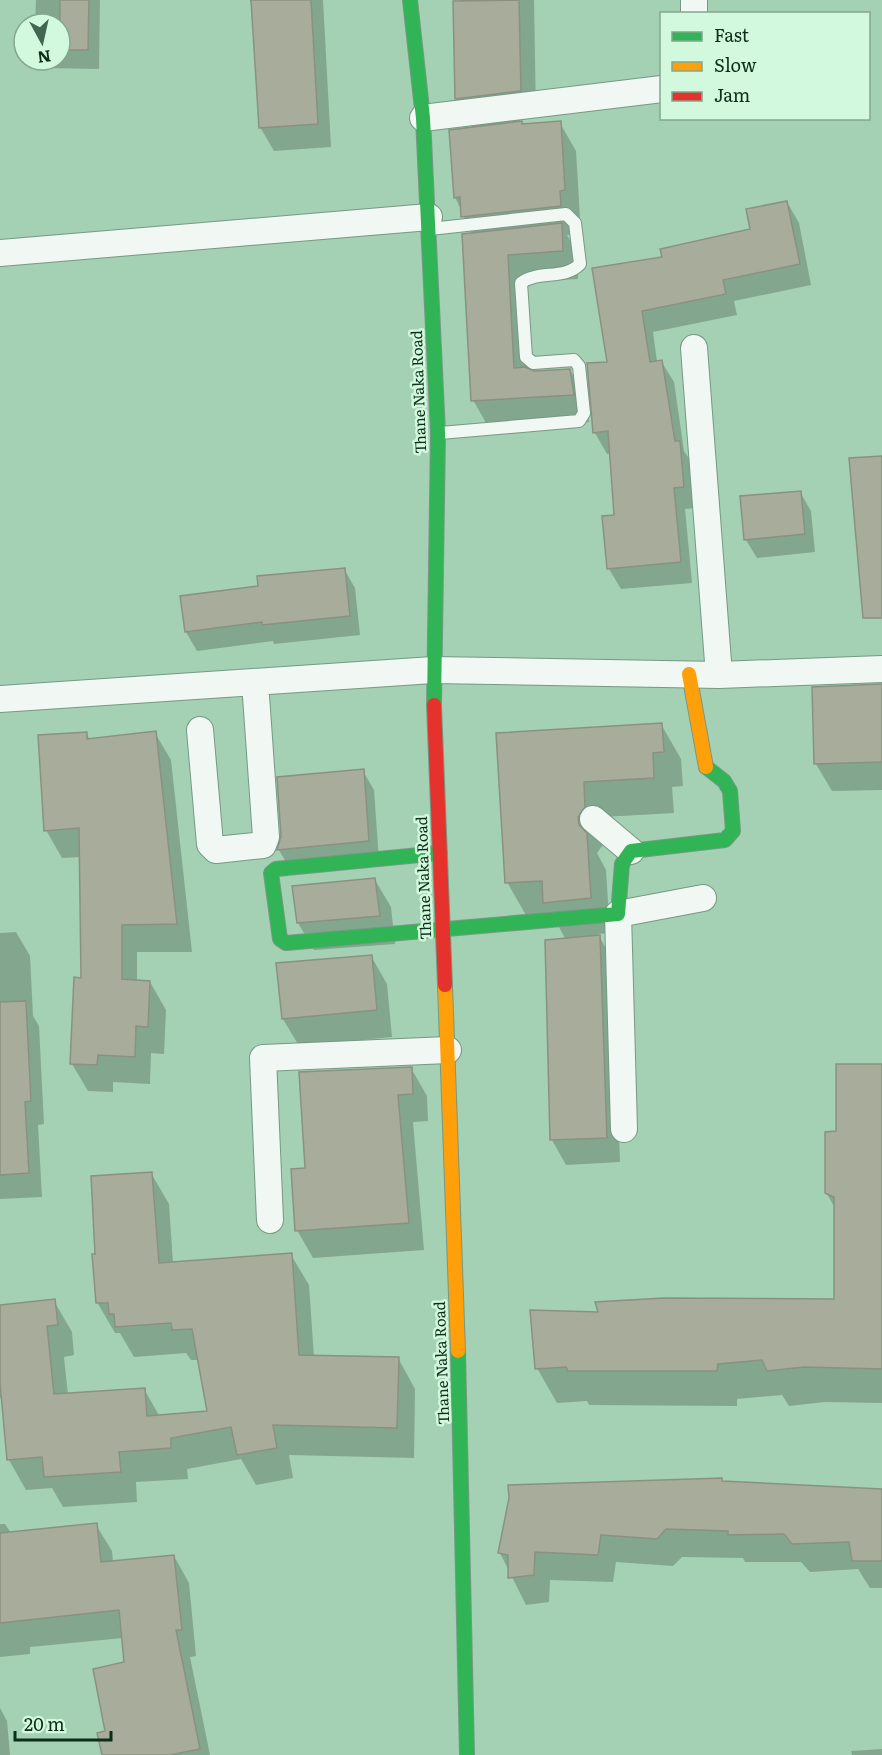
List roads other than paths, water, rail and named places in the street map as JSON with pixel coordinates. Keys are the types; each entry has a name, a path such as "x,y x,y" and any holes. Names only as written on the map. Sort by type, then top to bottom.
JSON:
{"main road":[{"name":"Thane Naka Road","path":"410,0 423,118 438,433 433,670 461,1436 467,1755"},
{"path":"440,853 276,869 271,873 280,939 286,943 443,929 512,926 618,914 622,864 631,851 725,840 733,831 731,792 723,780 709,774 703,764 689,674"}],"street":[{"path":"423,118 660,89"},
{"path":"0,253 429,223"},
{"path":"694,348 719,675"},
{"path":"0,699 433,670 719,675 882,669"},
{"path":"200,730 210,843 216,850 263,845 266,837 255,682"},
{"path":"593,819 631,851"},
{"path":"624,1130 618,914 703,898"},
{"path":"270,1220 263,1058 448,1050"}],"lane":[{"path":"429,223 567,214 575,223 580,264 574,270 528,277 521,283 526,357 533,363 574,360 579,366 584,413 579,421 438,433"}]}
